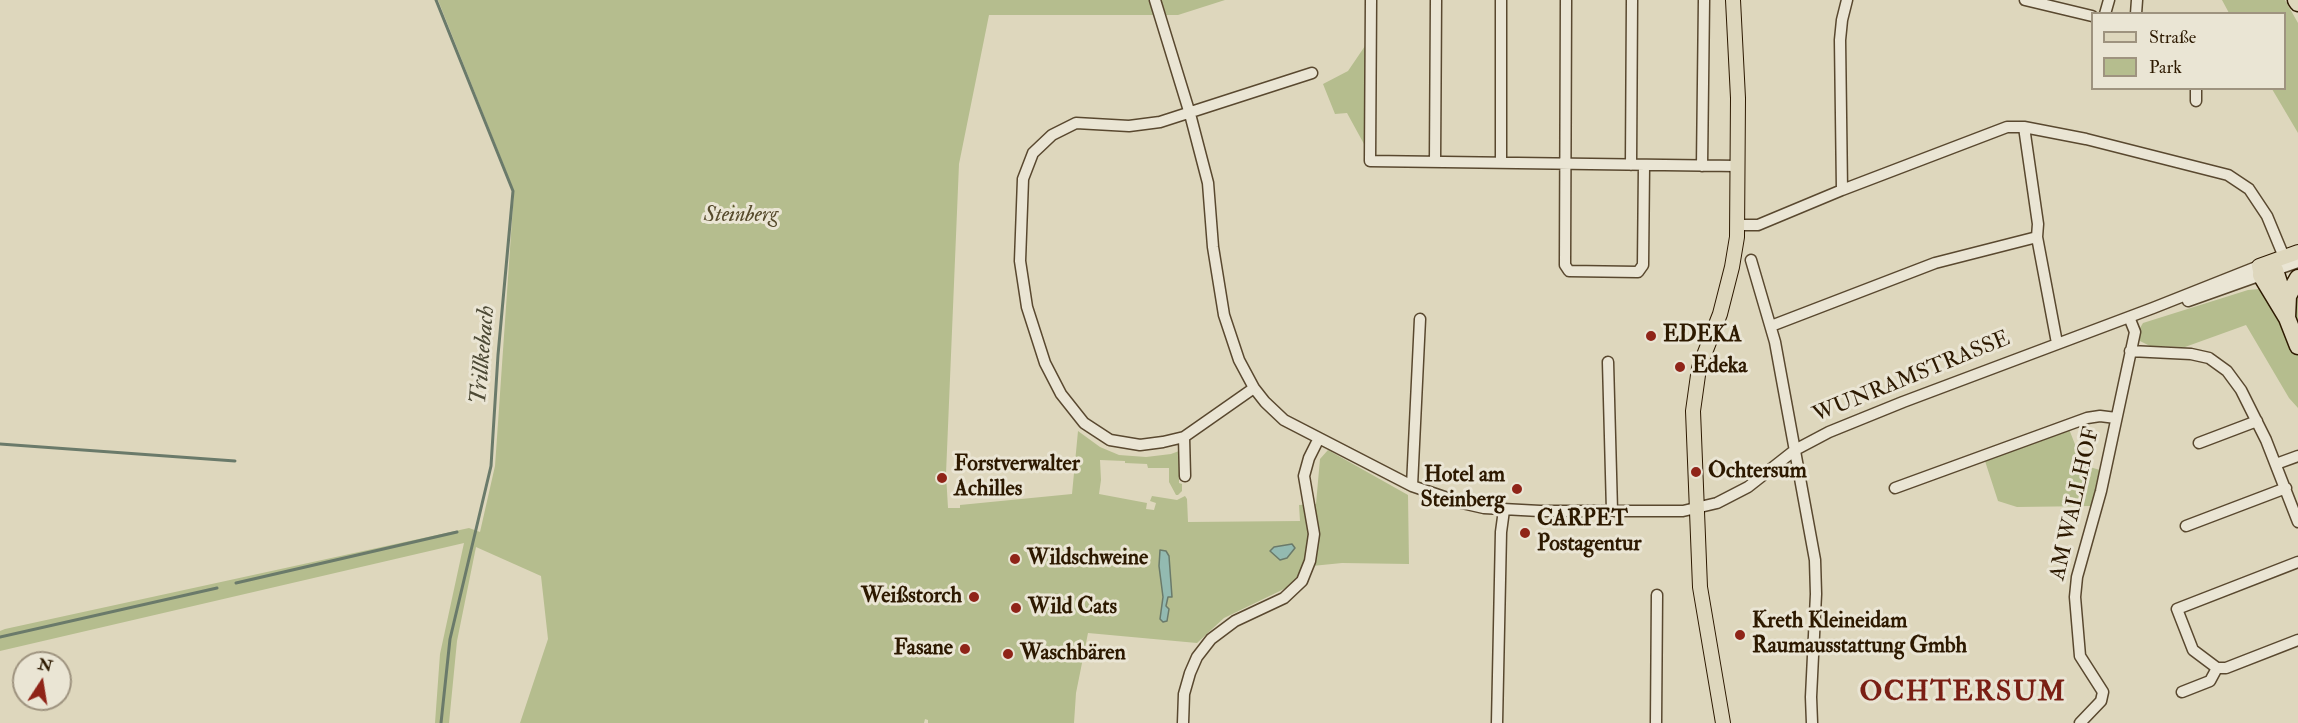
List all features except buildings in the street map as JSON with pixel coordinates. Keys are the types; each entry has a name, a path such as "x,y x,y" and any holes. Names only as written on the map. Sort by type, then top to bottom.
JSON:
{"highway":[{"path":"2275,265 2298,346"},
{"path":"2287,312 2290,289 2298,278"}],"main road":[{"path":"1723,723 1702,604 1693,411 1699,368 1720,314 1732,267 1738,225 1733,0"},
{"name":"WUNRAMSTRASSE","path":"2275,265 2298,252"}],"street":[{"name":"WUNRAMSTRASSE","path":"1155,0 1190,114 1208,183 1213,247 1224,315 1239,360 1254,388 1284,420 1412,486 1462,503 1504,510 1674,511 1698,509 1725,501 1748,488 1812,439 2057,344 2275,265"},
{"path":"1371,0 1370,161 1738,166"},
{"path":"1435,162 1436,0"},
{"path":"1500,0 1501,163"},
{"path":"1566,0 1565,265 1569,271 1638,272 1643,265 1644,166"},
{"path":"1631,165 1632,0"},
{"path":"1702,166 1704,0"},
{"path":"1842,190 1840,40 1847,0"},
{"path":"2025,0 2091,16"},
{"path":"1254,388 1184,437 1140,445 1110,440 1084,423 1061,394 1045,363 1027,307 1020,250 1023,178 1033,153 1053,135 1076,123 1129,126 1160,122 1312,73"},
{"path":"2196,90 2196,101"},
{"path":"1738,225 1758,225 1842,190 2007,127 2024,127 2086,139 2228,175 2249,189 2267,216 2275,265"},
{"path":"2024,127 2037,237 2057,344"},
{"path":"1771,326 1935,263 2037,237"},
{"path":"1741,272 1752,265 1771,326 1815,560 1812,723"},
{"name":"WUNRAMSTRASSE","path":"2153,308 2167,308 2179,304 2275,265"},
{"name":"AM WALLHOF","path":"2080,723 2101,701 2103,692 2080,656 2075,597 2077,577 2101,491 2135,332 2129,317"},
{"path":"1412,486 1420,319"},
{"path":"2130,351 2183,353 2209,358 2227,371 2241,390 2257,421 2298,522"},
{"path":"1608,362 1612,511"},
{"path":"1895,488 2087,418 2100,416 2116,418"},
{"path":"2199,443 2257,421"},
{"path":"1184,437 1185,476"},
{"path":"1184,723 1184,694 1190,673 1197,657 1211,639 1235,621 1284,598 1302,581 1310,561 1314,534 1304,476 1309,458 1319,438"},
{"path":"2276,464 2298,456"},
{"path":"2186,526 2286,488"},
{"path":"1497,723 1504,510"},
{"path":"2298,562 2177,609 2193,650 2217,668 2226,668 2298,640"},
{"path":"1656,723 1657,595"},
{"path":"2182,692 2210,681 2217,668"}],"green space":[{"name":"Steinberg","path":"438,0 1225,0 1178,15 989,15 959,164 946,474 948,508 1072,494 1078,431 1100,447 1119,455 1146,457 1179,451 1179,483 1182,484 1182,491 1178,495 1169,482 1169,468 1148,468 1147,464 1100,460 1099,494 1147,503 1146,509 1154,510 1156,503 1150,501 1152,496 1177,500 1185,496 1188,522 1300,521 1299,505 1316,504 1320,459 1328,450 1408,495 1409,564 1342,563 1312,566 1286,588 1224,618 1197,643 1088,633 1076,693 1074,723 928,723 925,719 924,723 520,723 548,639 541,576 476,547 457,641 449,723 435,723 440,654 464,543 0,651 0,631 5,629 469,528 480,532 495,466 514,191"},
{"path":"2222,0 2285,0 2298,23 2298,133 2273,90 2286,90 2286,12 2228,12"},
{"path":"1365,46 1364,144 1347,113 1335,114 1323,84 1348,71"},
{"path":"2298,285 2298,408 2289,398 2246,325 2185,347 2150,346 2140,341 2140,328 2143,323 2248,290 2259,289 2268,297"},
{"path":"2069,429 2083,465 2100,470 2091,506 2017,507 1998,501 1985,461"}],"water":[{"path":"1292,544 1295,548 1287,558 1280,560 1270,551 1274,547"},
{"path":"1160,550 1166,551 1169,556 1172,597 1168,597 1167,621 1163,622 1160,619 1163,597 1159,566"}],"waterway":[{"name":"Trillkebach","path":"436,0 513,191 498,355 491,466 450,639 441,723"},
{"path":"0,444 235,461"},
{"path":"236,583 457,532"},
{"path":"0,637 217,588"}],"place":[{"name":"EDEKA","path":"1651,336"},
{"name":"Edeka","path":"1680,367"},
{"name":"Ochtersum","path":"1696,472"},
{"name":"Forstverwalter Achilles","path":"942,478"},
{"name":"Hotel am Steinberg","path":"1517,489"},
{"name":"CARPET Postagentur","path":"1525,533"},
{"name":"Wildschweine","path":"1015,559"},
{"name":"Weißstorch","path":"974,597"},
{"name":"Wild Cats","path":"1016,608"},
{"name":"Kreth Kleineidam Raumausstattung Gmbh","path":"1740,635"},
{"name":"Fasane","path":"965,649"},
{"name":"Waschbären","path":"1008,654"}],"district":[{"name":"OCHTERSUM","path":"1963,694"}]}
